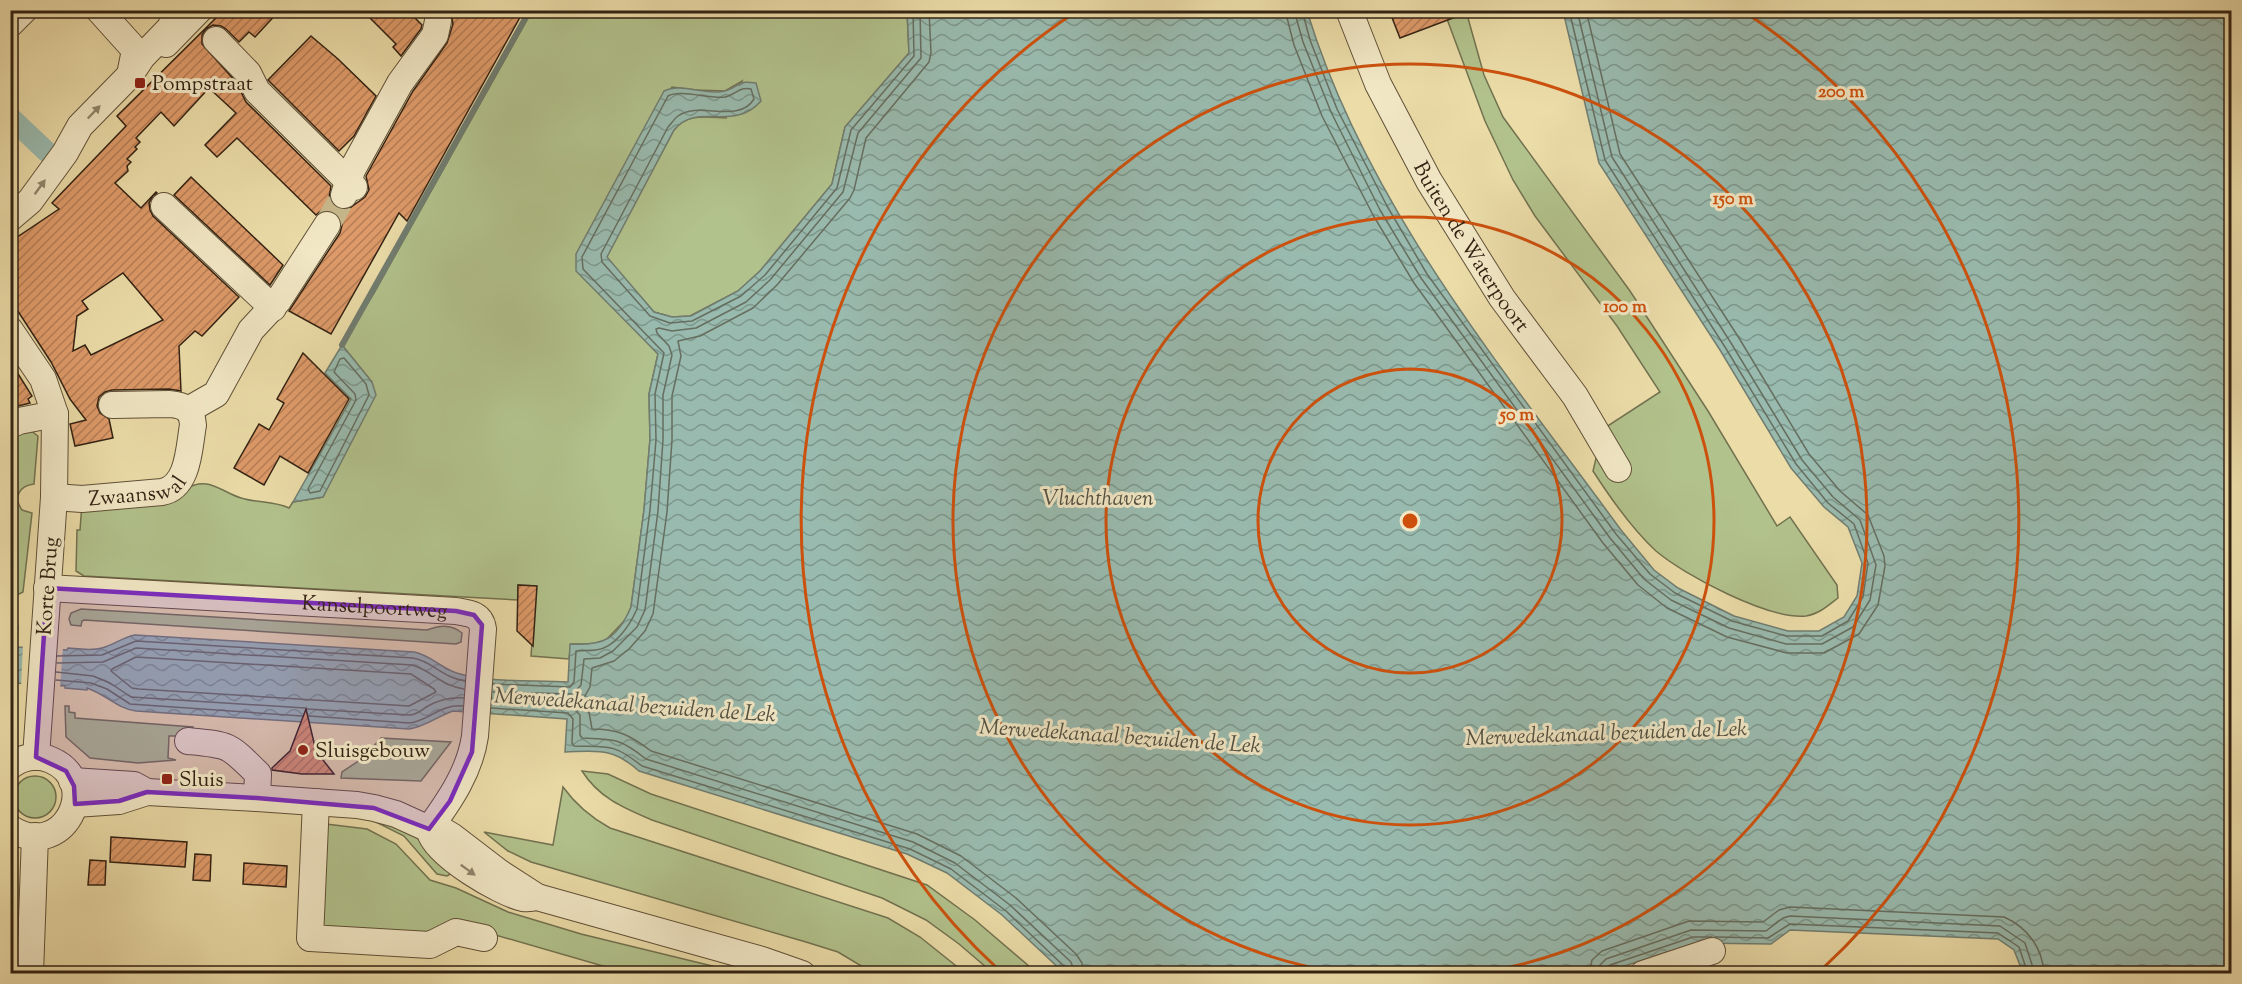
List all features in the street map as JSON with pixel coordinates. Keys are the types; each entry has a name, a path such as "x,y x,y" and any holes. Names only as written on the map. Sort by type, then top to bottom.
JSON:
{"street":[{"path":"10,24 24,10"},
{"path":"99,10 132,46 135,55 130,75"},
{"path":"124,38 136,39 148,36 160,21 158,10"},
{"name":"Buiten de Waterpoort","path":"1349,10 1378,84 1429,181 1502,298 1575,396 1618,469"},
{"path":"10,218 30,201 65,153 81,126 130,75 147,64 197,21 248,73 257,91 349,188 352,170 400,83 435,35 437,18"},
{"path":"165,206 273,308"},
{"path":"112,405 179,404 188,410 216,394 251,330 273,308 327,225"},
{"name":"Korte Brug","path":"10,330 43,379 55,414 54,497 36,757"},
{"name":"Zwaanswal","path":"54,497 82,499 145,494 168,491 173,488 182,478 193,425 188,410"},
{"path":"10,425 55,414"},
{"name":"Kanselpoortweg","path":"47,588 466,612 478,617 482,625 474,744 467,767 450,801 429,829"},
{"path":"188,741 222,744 236,752 258,774 258,798"},
{"path":"10,766 24,758 47,758 66,771 74,792 71,816 63,826 47,835 35,836 22,834 10,828"},
{"path":"74,792 134,785 147,792 316,802 374,808 396,814 429,829 435,842 464,867 480,879 509,894 525,898 537,897 762,960 802,974"},
{"path":"316,802 310,938 430,945 456,932 484,938"},
{"path":"30,974 35,836"},
{"path":"1643,974 1712,951"}],"highlighted area":[{"path":"47,588 456,611 474,615 482,625 472,752 450,801 429,829 374,808 257,798 147,792 119,801 75,804 74,786 66,771 36,757"}],"green space":[{"path":"532,11 907,11 909,53 845,127 832,184 760,271 738,291 690,316 672,317 654,312 606,257 674,130 691,118 726,118 742,81 725,91 672,87 577,254 636,331 658,354 649,394 650,439 644,510 631,607 626,619 605,641 597,644 571,644 569,659 531,656 536,586 518,585 518,600 84,576 76,571 77,530 80,530 82,503 186,489 201,484 214,486 241,498 289,508 293,502 323,497 372,382 342,345 374,293"},
{"path":"1444,11 1466,11 1484,75 1503,117 1630,291 1708,411 1777,526 1790,517 1837,585 1838,598 1823,609 1806,616 1771,611 1728,594 1686,572 1656,551 1638,533 1614,503 1593,471 1603,429 1660,392 1617,326 1535,216 1513,180 1485,121"},
{"path":"30,430 38,436 34,484 21,490 18,501 22,510 32,513 23,592 11,598 11,437"},
{"path":"81,609 427,630 445,626 462,633 461,642 456,644 84,620 81,626 71,625 69,619 71,613"},
{"path":"65,706 69,706 69,712 75,713 75,718 193,727 192,736 169,736 168,758 176,760 138,763 90,758 66,737"},
{"path":"381,738 451,742 421,781 341,778 342,772 363,758"},
{"path":"582,771 608,774 651,794 927,885 975,920 1037,973 993,973 926,920 882,898 652,820 604,795"},
{"path":"35,776 50,782 56,797 50,812 35,818 20,812 14,797 20,782"},
{"path":"563,787 584,810 610,828 888,918 920,937 965,973 873,973 838,952 531,862 508,851 484,832 553,845"},
{"path":"372,820 397,827 408,833 438,853 457,870 447,876 437,874 404,836"},
{"path":"318,823 367,829 396,844 430,880 456,888 508,912 581,934 741,973 627,973 461,925 430,938 314,936"}],"water":[{"name":"Vluchthaven","path":"907,10 1307,11 1333,83 1365,152 1401,218 1485,346 1621,530 1654,570 1678,588 1734,616 1788,631 1819,631 1844,617 1857,596 1862,563 1848,527 1824,507 1791,468 1720,350 1599,163 1563,11 2231,11 2231,973 2023,973 2014,950 1998,939 1790,930 1771,944 1695,943 1603,973 1064,973 1002,915 947,873 907,854 639,771 612,754 596,751 565,752 567,719 453,711 409,729 136,711 129,710 87,688 87,690 65,688 65,686 15,683 11,689 11,620 18,626 17,647 85,650 106,647 135,635 414,652 454,672 473,677 568,682 570,644 592,644 608,638 620,627 631,607 644,510 650,439 649,394 658,354 576,271 576,254 664,91 686,88 717,92 725,91 741,83 756,83 761,101 750,110 727,117 693,118 683,122 674,130 607,257 654,312 672,317 691,316 738,291 760,271 832,184 845,127 909,53"},
{"path":"342,345 372,382 376,395 323,497 293,502 351,399 325,373"}],"pier":[{"path":"23,644 63,647 60,689 21,687"}],"building":[{"path":"224,10 280,10 255,37 249,32 239,42 226,29 213,25 202,35 202,44 236,82 246,102 331,186 329,198 333,205 347,210 365,197 369,190 366,176 413,91 447,43 453,24 452,10 524,10 407,221 399,213 331,334 289,311 340,233 342,225 340,218 336,213 328,210 316,215 237,138 217,157 205,145 236,113 209,88 174,126 161,112 136,138 140,142 135,147 137,149 127,159 131,162 127,166 128,171 115,183 141,208 156,192 149,203 153,216 239,297 202,336 195,331 179,346 181,391 169,389 105,392 99,397 97,406 100,413 109,419 113,438 75,446 70,424 86,420 70,399 51,362 10,299 10,242 59,209 52,203 126,126 117,116","holes":["123,273 163,320 91,355 85,345 73,351 77,316 88,309 82,301"]},
{"path":"362,10 407,10 422,25 421,29 401,56 393,47 396,44"},
{"path":"1389,10 1469,10 1469,12 1400,38"},
{"path":"311,36 376,96 354,136 339,151 268,80"},
{"path":"191,177 283,265 270,285 174,195"},
{"path":"303,353 349,399 308,473 280,456 264,485 234,468 259,424 269,430 284,403 277,399"},
{"path":"10,361 32,396 28,399 30,403 10,408"},
{"path":"518,585 537,586 533,646 517,631"},
{"name":"Sluisgebouw","path":"306,709 316,751 334,774 302,774 272,770 290,751"},
{"path":"111,837 187,842 185,867 110,862"},
{"path":"195,854 211,855 210,881 193,880"},
{"path":"90,860 106,861 105,885 88,885"},
{"path":"244,863 287,866 286,887 243,884"}],"waterway":[{"path":"342,345 530,10"},
{"path":"10,117 47,152"}],"tunnel":[{"path":"327,225 344,195"}],"place":[{"name":"Pompstraat","path":"140,83"},
{"name":"Sluisgebouw","path":"303,750"},
{"name":"Sluis","path":"167,779"}],"water label":[{"name":"Merwedekanaal bezuiden de Lek","path":"635,704"},
{"name":"Merwedekanaal bezuiden de Lek","path":"1606,732"},
{"name":"Merwedekanaal bezuiden de Lek","path":"1120,735"}]}
